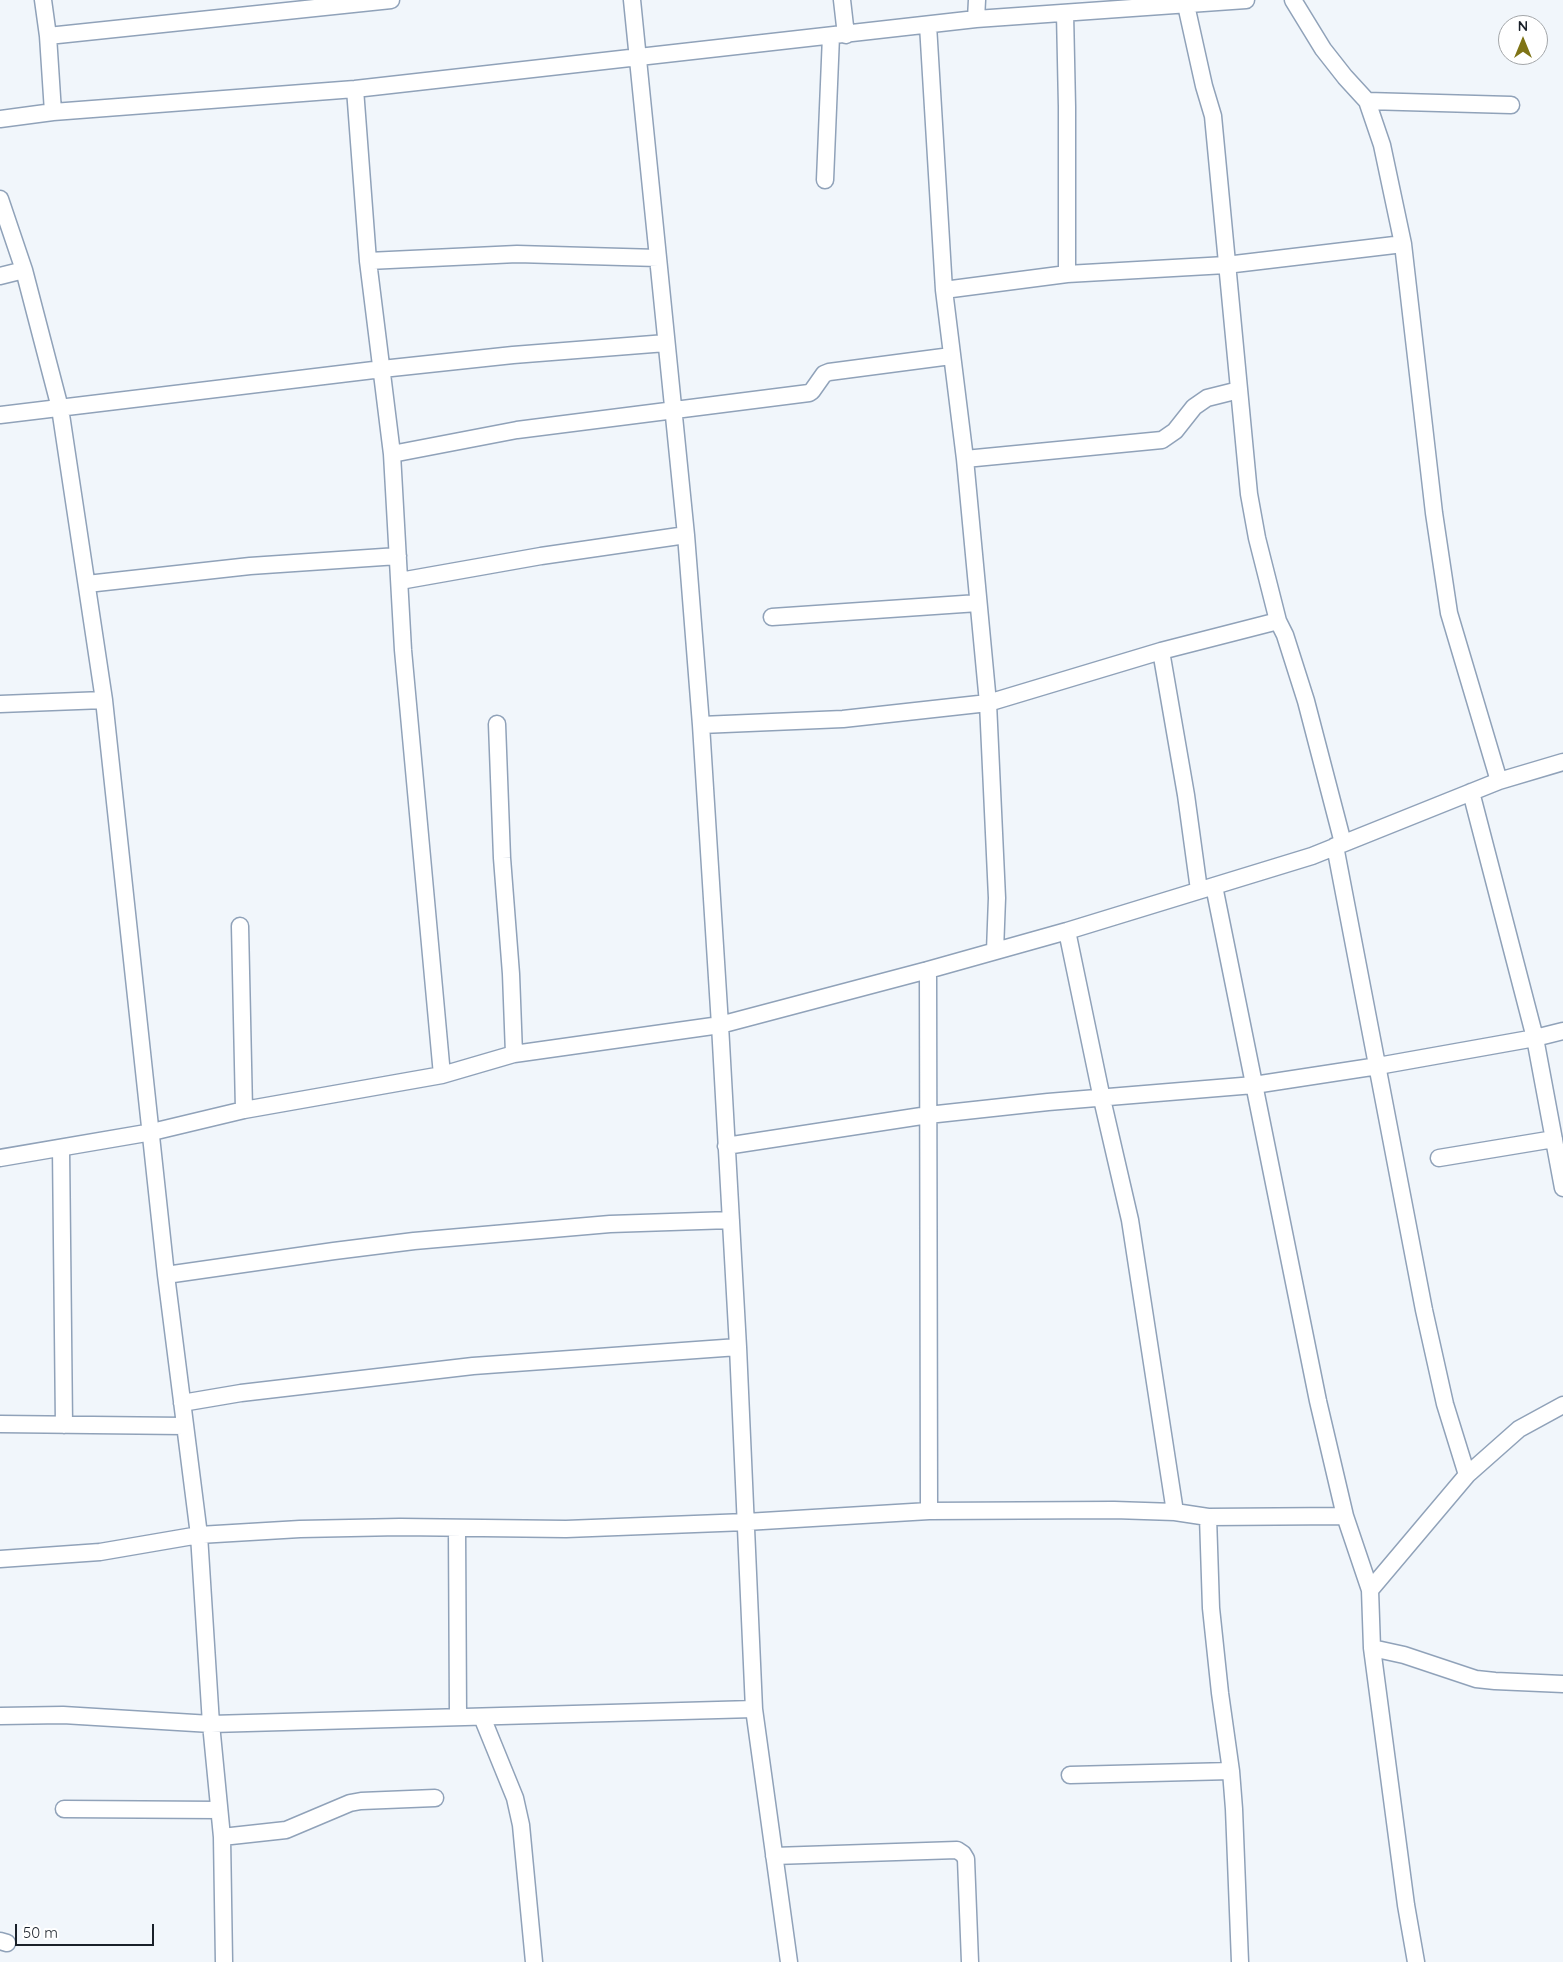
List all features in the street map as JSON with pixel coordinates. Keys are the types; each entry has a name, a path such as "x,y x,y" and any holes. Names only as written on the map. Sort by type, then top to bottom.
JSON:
{"street":[{"path":"43,0 48,36 53,112"},
{"path":"48,36 391,0"},
{"path":"632,0 686,535 701,725 738,1347 754,1709 789,1962"},
{"path":"825,180 842,0"},
{"path":"976,19 977,0"},
{"path":"0,119 53,112 355,89 976,19 1178,3 1246,0"},
{"path":"1293,0 1323,49 1367,101 1382,145 1404,244 1434,512 1449,613 1499,781"},
{"path":"1178,3 1213,116 1249,494 1255,529 1278,621 1285,635 1306,701 1339,845 1424,1310 1445,1404 1467,1475"},
{"path":"1065,13 1067,274"},
{"path":"928,25 944,290 951,356 966,459 988,703 997,898 995,951"},
{"path":"355,89 368,261 392,454 403,650 442,1075"},
{"path":"1367,101 1511,105"},
{"path":"0,198 24,270 60,408 104,700 166,1275 199,1535 211,1724 222,1837 224,1962"},
{"path":"944,290 1067,274 1226,265 1404,244"},
{"path":"368,261 517,254 658,258"},
{"path":"0,276 24,270"},
{"path":"0,416 382,369 513,355 666,343"},
{"path":"392,454 517,430 808,393 829,372 951,356"},
{"path":"966,459 1162,440 1175,431 1200,402 1207,398 1239,390"},
{"path":"400,581 541,556 686,535"},
{"path":"87,584 250,566 398,556"},
{"path":"772,617 978,603"},
{"path":"701,725 843,719 988,703 1161,651 1278,621"},
{"path":"1161,651 1186,796 1254,1084 1318,1401 1345,1516 1370,1590 1372,1648 1406,1905 1416,1962"},
{"path":"0,704 104,700"},
{"path":"498,724 502,849 511,974 514,1054"},
{"path":"0,1158 152,1132 244,1110 442,1075 514,1054 720,1024 928,970 1067,931 1312,856 1499,781 1563,762"},
{"path":"1471,792 1535,1038 1563,1188"},
{"path":"240,926 244,1110"},
{"path":"1067,931 1102,1099 1130,1220 1175,1512"},
{"path":"928,970 929,1511"},
{"path":"726,1146 928,1115 1048,1102 1102,1099 1254,1084 1378,1066 1535,1038 1563,1031"},
{"path":"1439,1158 1554,1139"},
{"path":"61,1148 64,1425"},
{"path":"166,1275 414,1241 610,1224 730,1220"},
{"path":"182,1403 241,1393 473,1366 738,1347"},
{"path":"1370,1590 1467,1475 1519,1429 1563,1405"},
{"path":"0,1424 184,1426"},
{"path":"0,1559 100,1552 199,1535 300,1529 457,1528 566,1530 929,1511 1114,1510 1175,1512 1208,1517 1345,1516"},
{"path":"1208,1517 1211,1608 1231,1771 1240,1962"},
{"path":"457,1528 458,1716"},
{"path":"1372,1648 1404,1655 1476,1679 1563,1684"},
{"path":"0,1716 90,1716 211,1724 754,1709"},
{"path":"482,1717 515,1798 521,1825 534,1962"},
{"path":"1070,1775 1231,1771"},
{"path":"222,1837 286,1830 361,1801 435,1798"},
{"path":"64,1809 219,1810"},
{"path":"774,1856 957,1850 966,1859 970,1962"}]}
